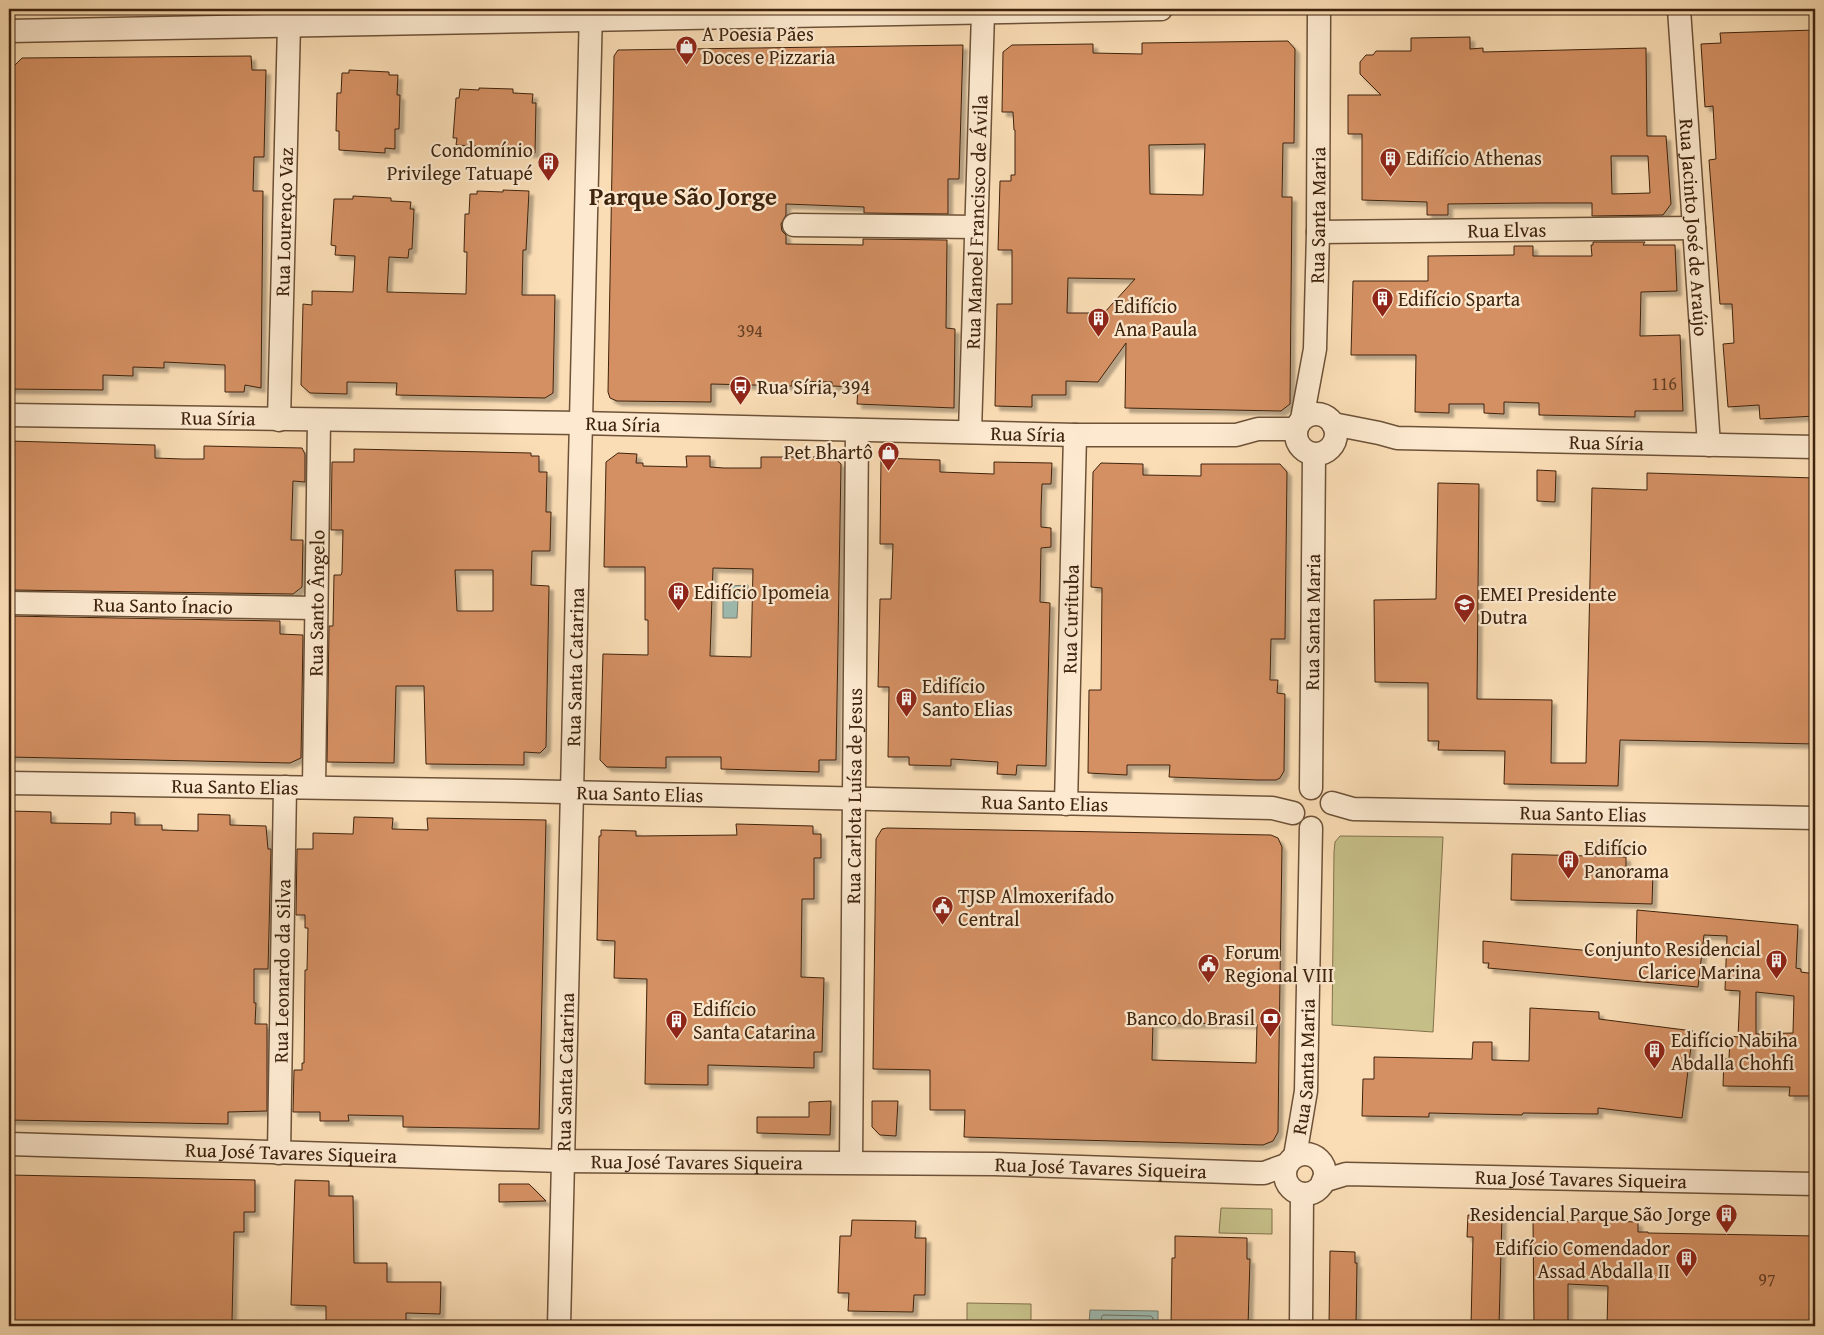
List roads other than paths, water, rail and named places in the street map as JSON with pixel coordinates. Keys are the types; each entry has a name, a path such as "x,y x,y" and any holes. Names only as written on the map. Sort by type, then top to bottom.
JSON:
{"street":[{"path":"9,31 289,25 591,14 983,13 1161,9"},
{"name":"Rua Santa Maria","path":"1311,788 1313,436 1318,232 1319,9"},
{"name":"Rua Jacinto José de Araújo","path":"1679,9 1709,445"},
{"name":"Rua Manoel Francisco de Ávila","path":"970,432 983,13"},
{"name":"Rua Santa Catarina","path":"559,1326 591,14"},
{"name":"Rua Lourenço Vaz","path":"279,420 289,25"},
{"path":"794,225 976,227"},
{"name":"Rua Elvas","path":"1318,232 1694,228"},
{"name":"Rua Síria","path":"9,416 580,422 1075,435 1236,435 1258,429 1380,443 1397,438 1815,446"},
{"name":"Rua Santo Ângelo","path":"314,787 319,420"},
{"name":"Rua Carlota Luísa de Jesus","path":"851,1162 858,430"},
{"name":"Rua Curituba","path":"1066,804 1075,435"},
{"name":"Rua Santo Ínacio","path":"9,603 316,608"},
{"name":"Rua Santo Elias","path":"9,783 571,792 1286,808"},
{"name":"Rua Leonardo da Silva","path":"279,1153 285,787"},
{"path":"1311,788 1326,792 1331,815 1300,823 1286,808 1303,790 1311,788"},
{"name":"Rua Santa Maria","path":"1301,1326 1292,1174 1306,1091 1331,815"},
{"name":"Rua Santo Elias","path":"1331,815 1815,818"},
{"name":"Rua José Tavares Siqueira","path":"9,1144 562,1161 994,1164 1292,1174 1315,1191 1323,1174 1815,1184"},
{"path":"1292,1174 1308,1154 1320,1160 1323,1174"}],"water":[{"path":"748,585 748,590 738,599 737,618 723,618 723,592 729,586"},
{"path":"1090,1310 1158,1311 1158,1326 1089,1324"}],"place":[{"name":"A Poesia Pães Doces e Pizzaria","path":"686,65"},
{"name":"Edifício Athenas","path":"1390,177"},
{"name":"Condomínio Privilege Tatuapé","path":"549,181"},
{"name":"Edifício Sparta","path":"1382,318"},
{"name":"Edifício Ana Paula","path":"1098,337"},
{"name":"Rua Síria, 394","path":"741,406"},
{"name":"Pet Bhartô","path":"889,471"},
{"name":"Edifício Ipomeia","path":"678,611"},
{"name":"EMEI Presidente Dutra","path":"1464,624"},
{"name":"Edifício Santo Elias","path":"906,717"},
{"name":"Edifício Panorama","path":"1568,879"},
{"name":"TJSP Almoxerifado Central","path":"942,926"},
{"name":"Conjunto Residencial Clarice Marina","path":"1777,980"},
{"name":"Forum Regional VIII","path":"1209,983"},
{"name":"Banco do Brasil","path":"1271,1037"},
{"name":"Edifício Santa Catarina","path":"677,1040"},
{"name":"Edifício Nabiha Abdalla Chohfi","path":"1655,1070"},
{"name":"Residencial Parque São Jorge","path":"1727,1233"},
{"name":"Edifício Comendador Assad Abdalla II","path":"1686,1278"}],"district":[{"name":"Parque São Jorge","path":"683,196"}]}
